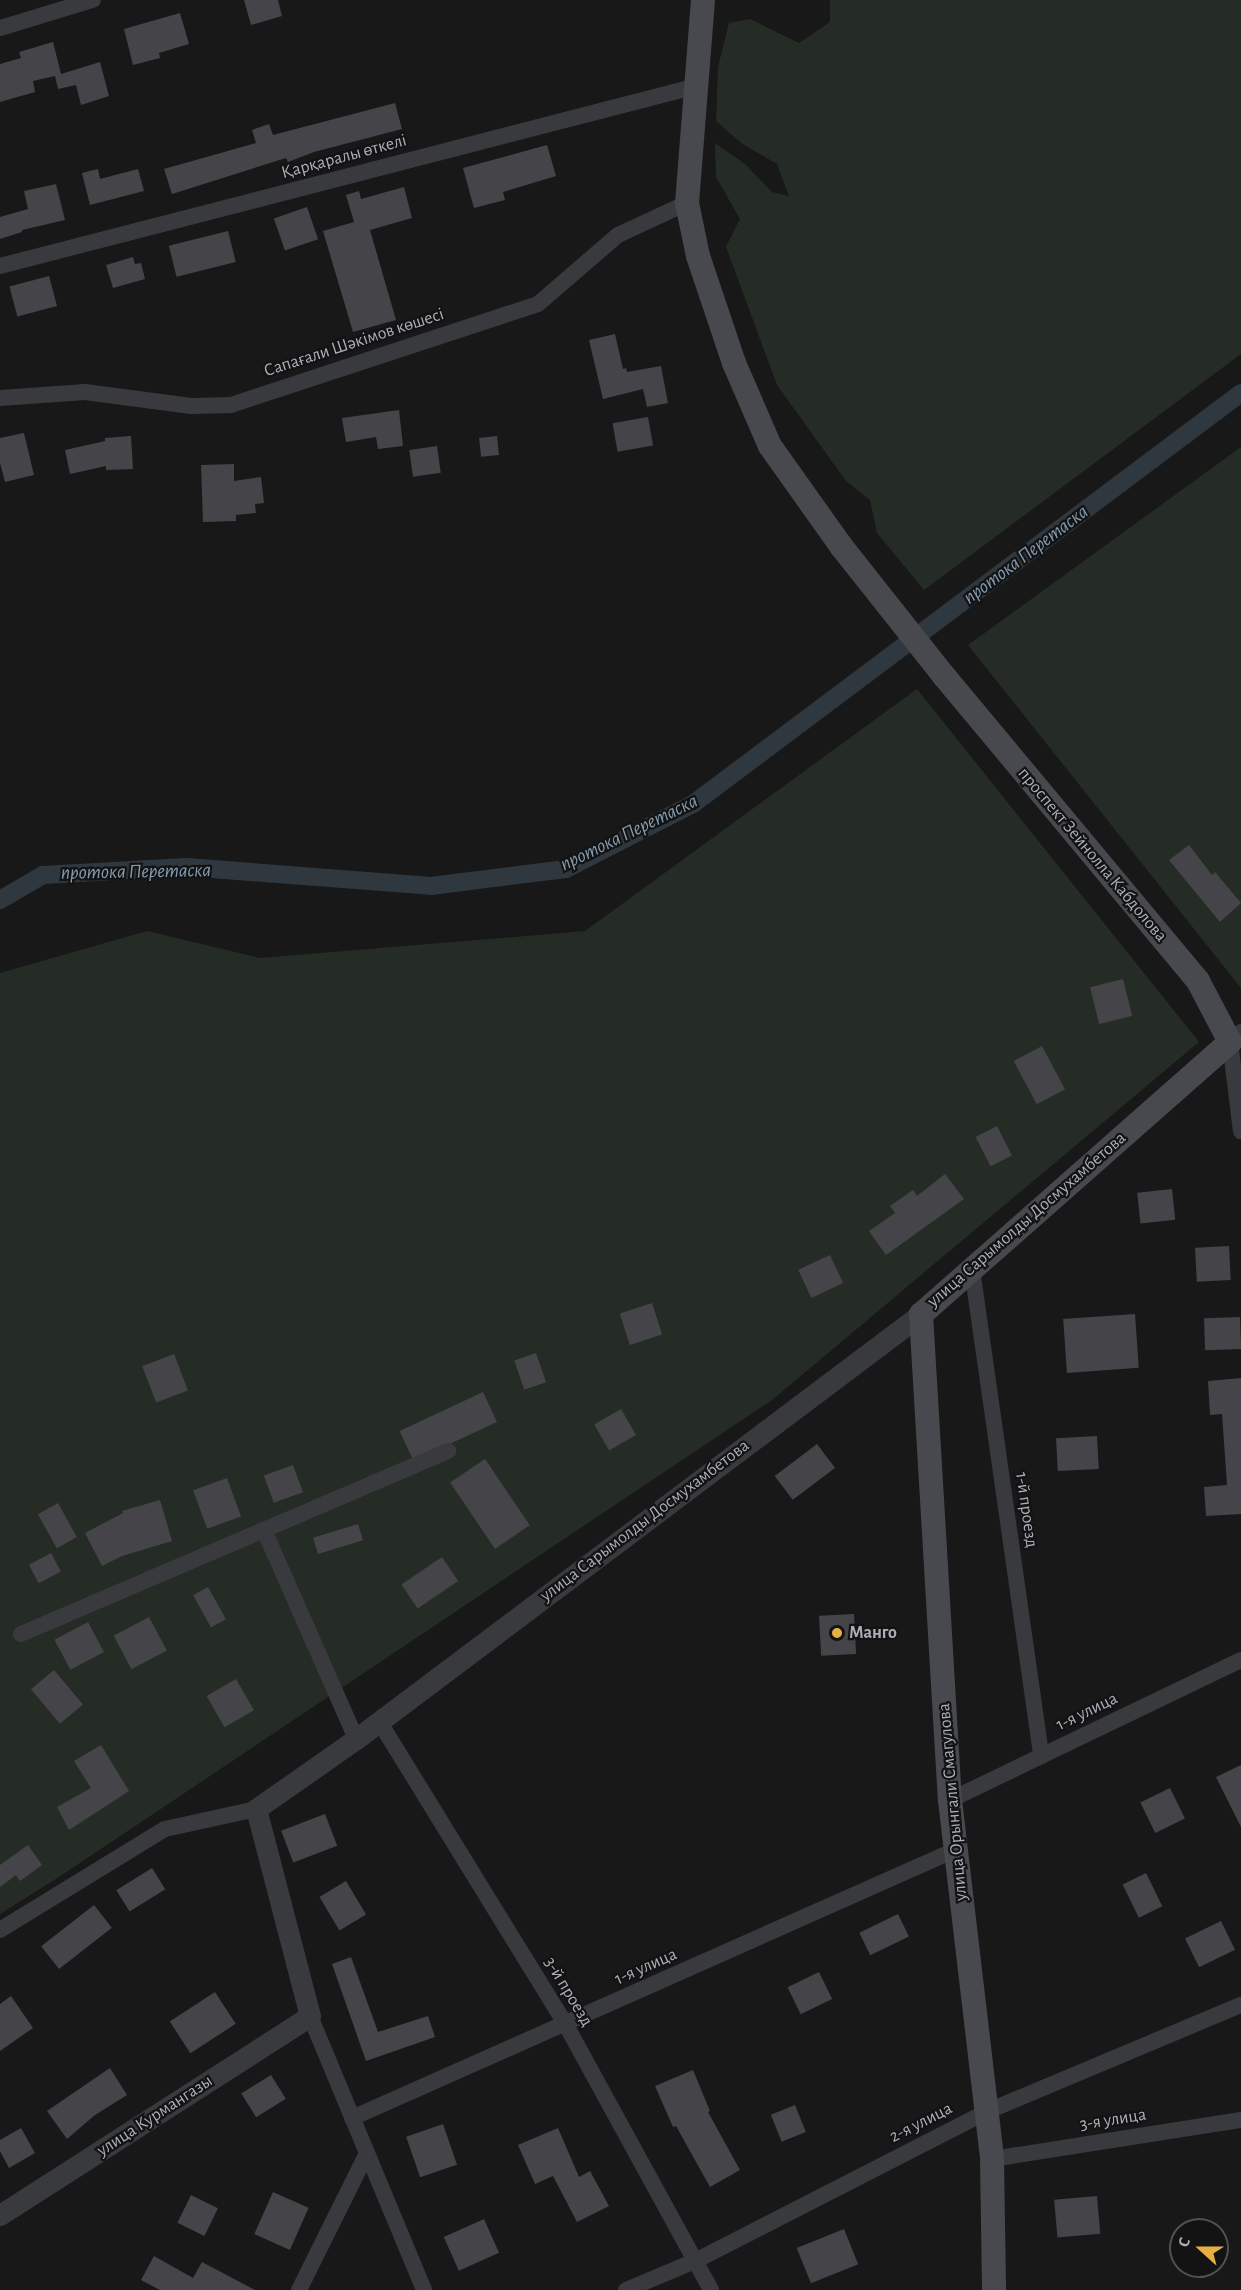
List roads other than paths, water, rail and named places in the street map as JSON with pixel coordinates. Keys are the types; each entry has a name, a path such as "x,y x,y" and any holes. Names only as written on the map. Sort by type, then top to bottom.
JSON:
{"main road":[{"path":"687,203 703,0"},
{"name":"проспект Зейнолла Кабдолова","path":"687,203 698,256 734,363 770,447 841,546 944,676 1197,981 1235,1037"},
{"name":"улица Сарымолды Досмухамбетова","path":"921,1314 1235,1037"},
{"name":"улица Орынгали Смагулова","path":"921,1314 950,1800 992,2159 994,2290"}],"street":[{"path":"0,28 93,0"},
{"name":"Қарқаралы өткелі","path":"0,266 697,86"},
{"name":"Сапағали Шәкімов көшесі","path":"0,398 85,392 191,406 231,405 538,304 618,235 687,203"},
{"path":"1235,1037 1241,1131"},
{"name":"1-й проезд","path":"972,1269 1041,1756"},
{"name":"улица Сарымолды Досмухамбетова","path":"0,1930 165,1829 256,1809 356,1739 921,1314"},
{"path":"21,1634 448,1451"},
{"path":"264,1530 356,1739"},
{"name":"1-я улица","path":"950,1800 1241,1660"},
{"name":"3-й проезд","path":"379,1721 566,2025 697,2260 711,2290"},
{"path":"256,1809 310,2016 424,2290"},
{"name":"1-я улица","path":"352,2118 566,2025 955,1850"},
{"name":"2-я улица","path":"626,2290 697,2260 986,2112 1241,2005"},
{"name":"улица Курмангазы","path":"0,2215 310,2016"},
{"name":"3-я улица","path":"992,2159 1241,2120"},
{"path":"299,2290 367,2153"}],"waterway":[{"name":"протока Перетаска","path":"0,900 43,875 186,867 431,886 566,869 693,804 1241,393"}],"place":[{"name":"Манго","path":"837,1633"}]}
